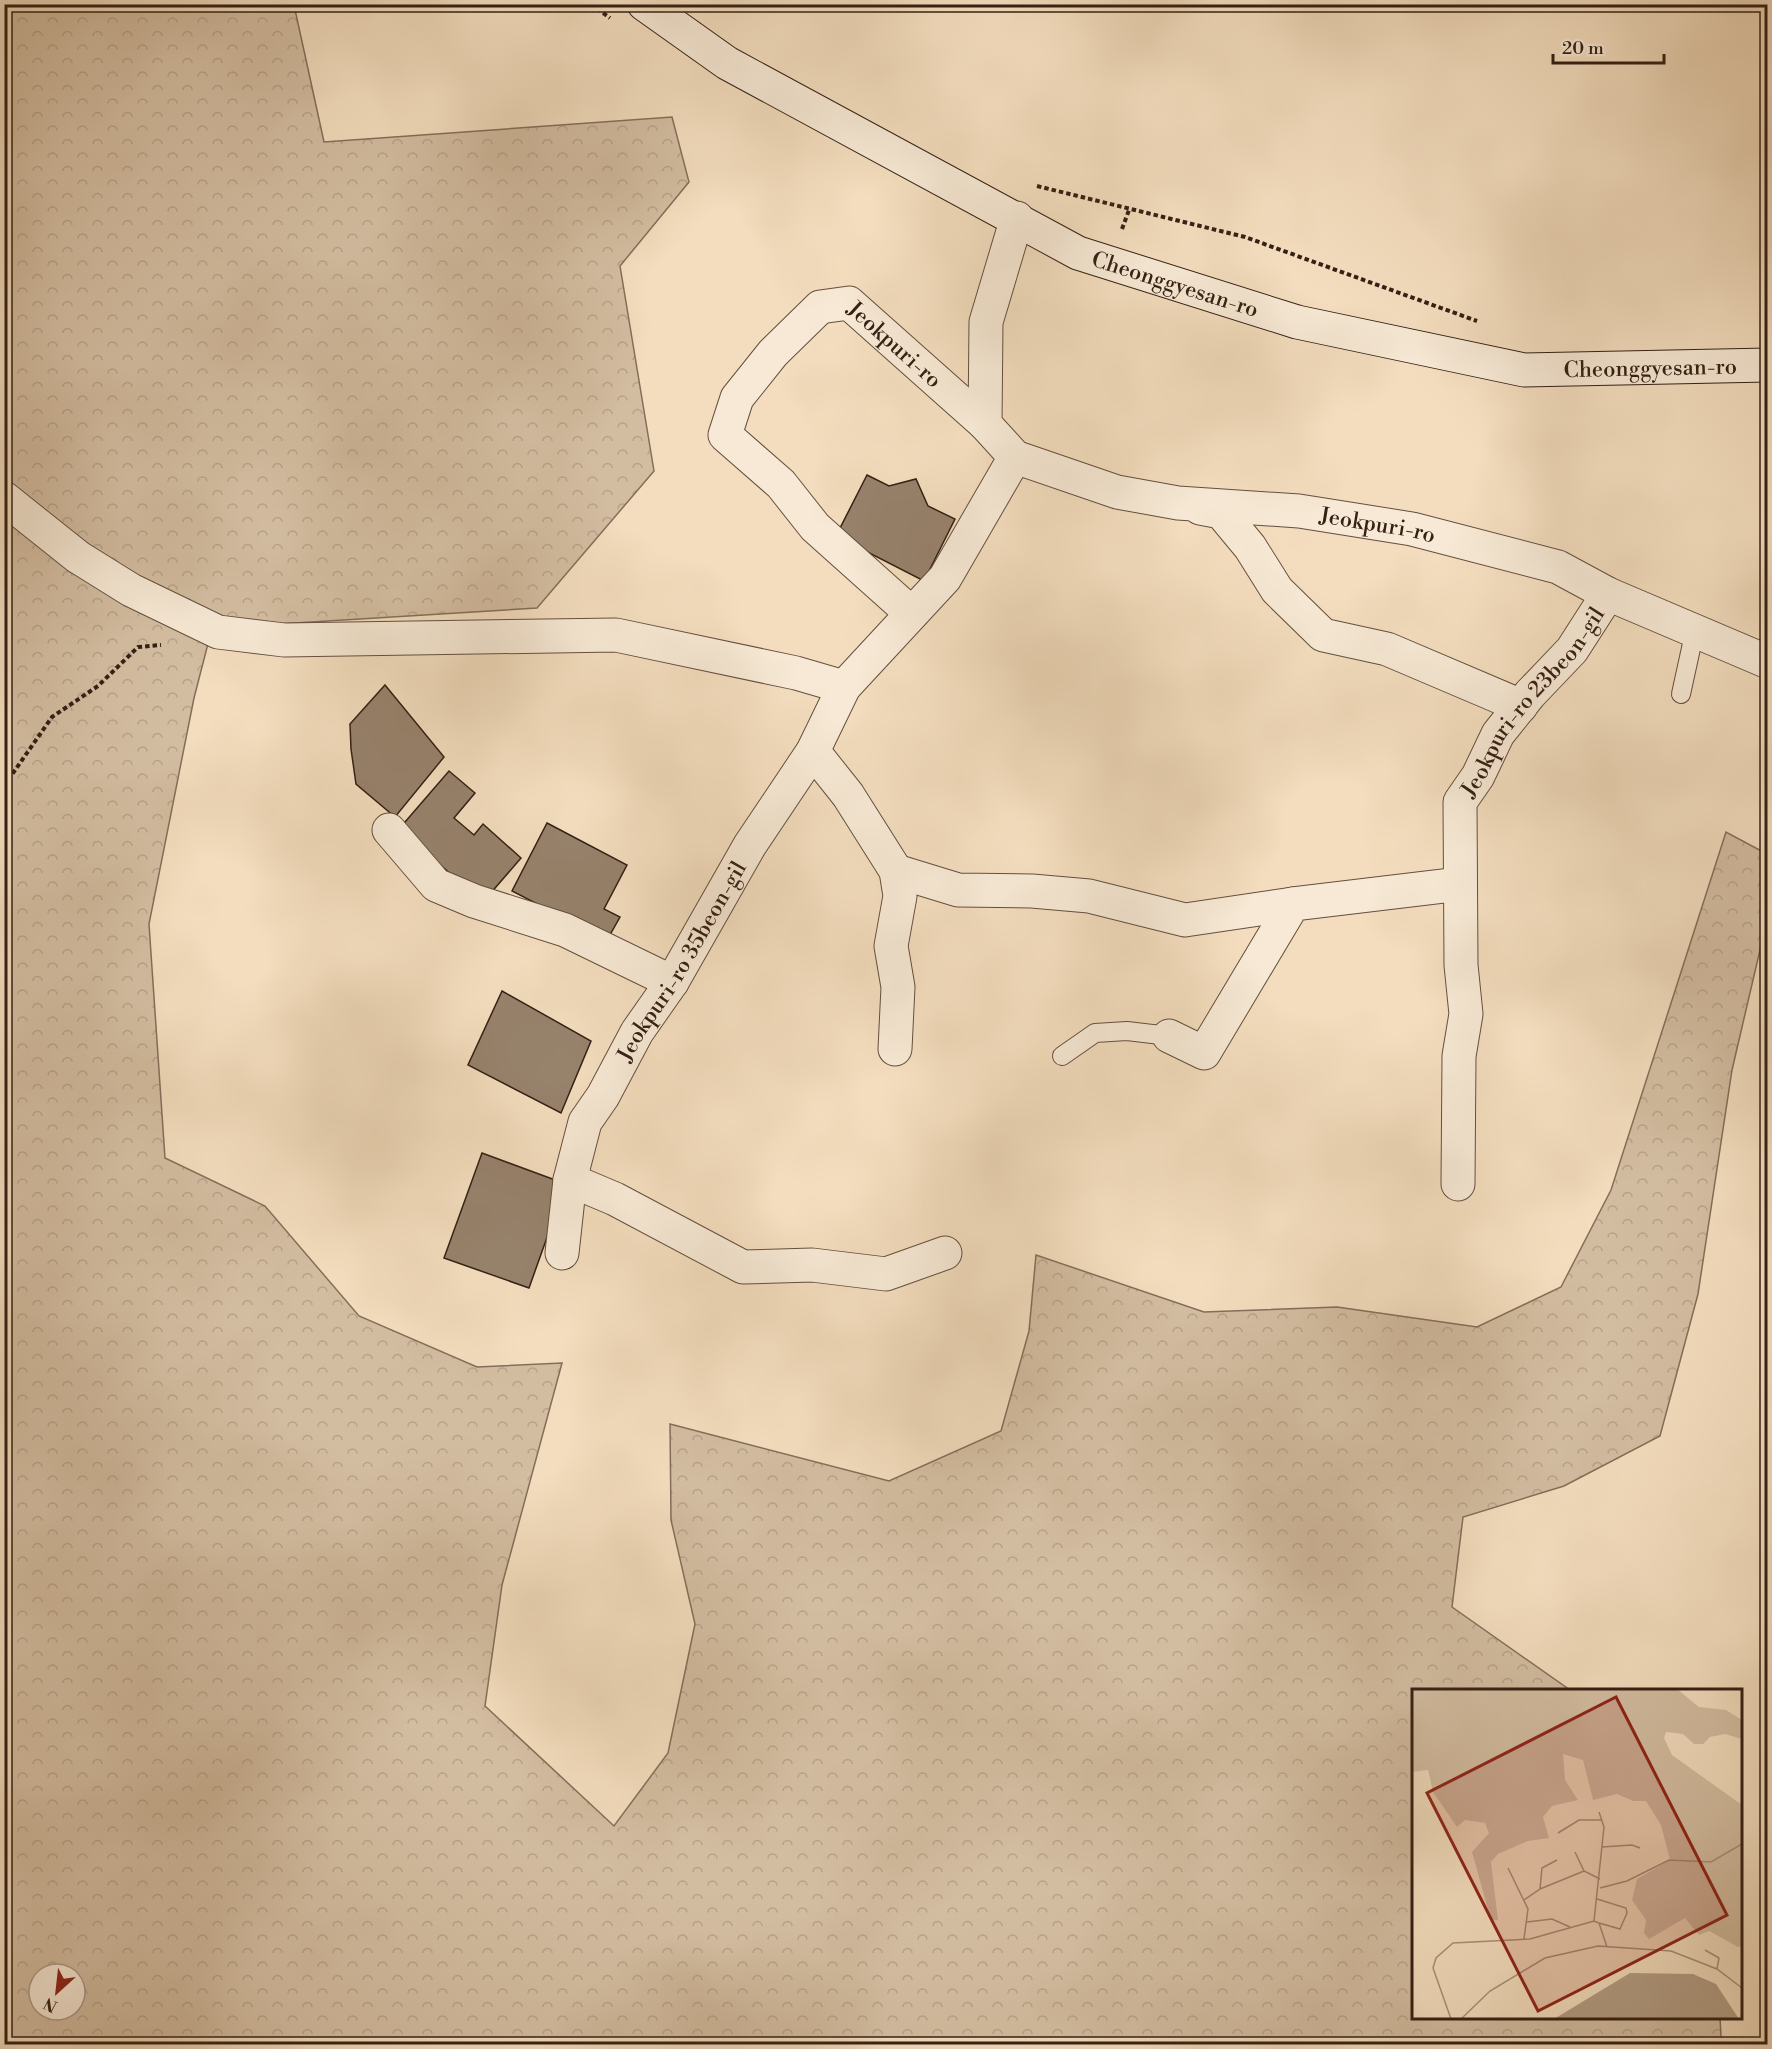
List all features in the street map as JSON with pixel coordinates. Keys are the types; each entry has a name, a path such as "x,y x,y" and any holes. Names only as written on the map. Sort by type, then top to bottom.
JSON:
{"street":[{"name":"Cheonggyesan-ro","path":"644,4 727,63 1078,253 1297,322 1524,370 1767,365"},
{"path":"985,424 986,322 1017,218"},
{"name":"Jeokpuri-ro","path":"910,612 815,527 781,484 725,435 737,398 773,353 820,308 849,303 985,424 1015,457 1117,492 1178,503 1299,511 1412,529 1558,567 1608,594 1767,662"},
{"name":"Jeokpuri-ro 35beon-gil","path":"562,1253 570,1180 585,1122 603,1096 637,1032 672,982 750,845 813,752 844,687 910,612 945,578 1015,457"},
{"path":"4,498 78,557 131,590 218,632 284,640 363,641 616,635 796,673 844,687"},
{"path":"1178,503 1221,512 1250,547 1277,590 1323,634 1387,650 1521,706"},
{"name":"Jeokpuri-ro 23beon-gil","path":"1458,1184 1459,1056 1466,1014 1461,965 1460,802 1478,777 1498,734 1572,650 1608,594"},
{"path":"813,752 848,795 896,871 900,896 891,946 898,987 895,1049"},
{"path":"389,830 436,885 474,901 565,930 672,982"},
{"path":"896,871 958,890 1032,891 1089,896 1185,920 1293,904 1460,884"},
{"path":"1169,1036 1204,1053 1293,904"},
{"path":"570,1180 615,1199 743,1267 812,1265 886,1274 945,1253"}],"lane":[{"path":"1681,694 1695,630"},
{"path":"1062,1056 1095,1033 1127,1031 1169,1036"}],"path":[{"path":"1033,185 1245,237 1403,297 1486,324"},
{"path":"4,786 52,717 98,686 138,647 195,642 218,632"}],"green space":[{"path":"5,5 294,5 324,142 672,117 689,182 620,266 654,471 537,608 212,628 194,698 149,924 165,1158 265,1206 359,1316 477,1367 562,1363 502,1585 485,1706 614,1826 668,1753 695,1624 671,1520 670,1424 889,1481 1001,1431 1029,1331 1036,1255 1204,1312 1337,1307 1477,1327 1561,1287 1611,1190 1726,832 1767,854 1767,920 1732,1070 1698,1294 1660,1436 1564,1486 1463,1517 1452,1607 1569,1689 1412,1689 1412,2019 1720,2019 1721,2036 1717,2044 5,2044"}],"building":[{"path":"867,475 889,486 916,479 928,506 955,519 924,581 836,536"},
{"path":"385,685 444,757 395,817 356,784 351,749 350,724"},
{"path":"449,771 475,793 454,818 474,835 483,824 521,858 483,902 399,829"},
{"path":"547,823 627,865 604,909 620,917 607,940 512,891"},
{"path":"502,991 591,1041 561,1113 468,1065"},
{"path":"482,1153 566,1184 529,1288 444,1258"}]}
